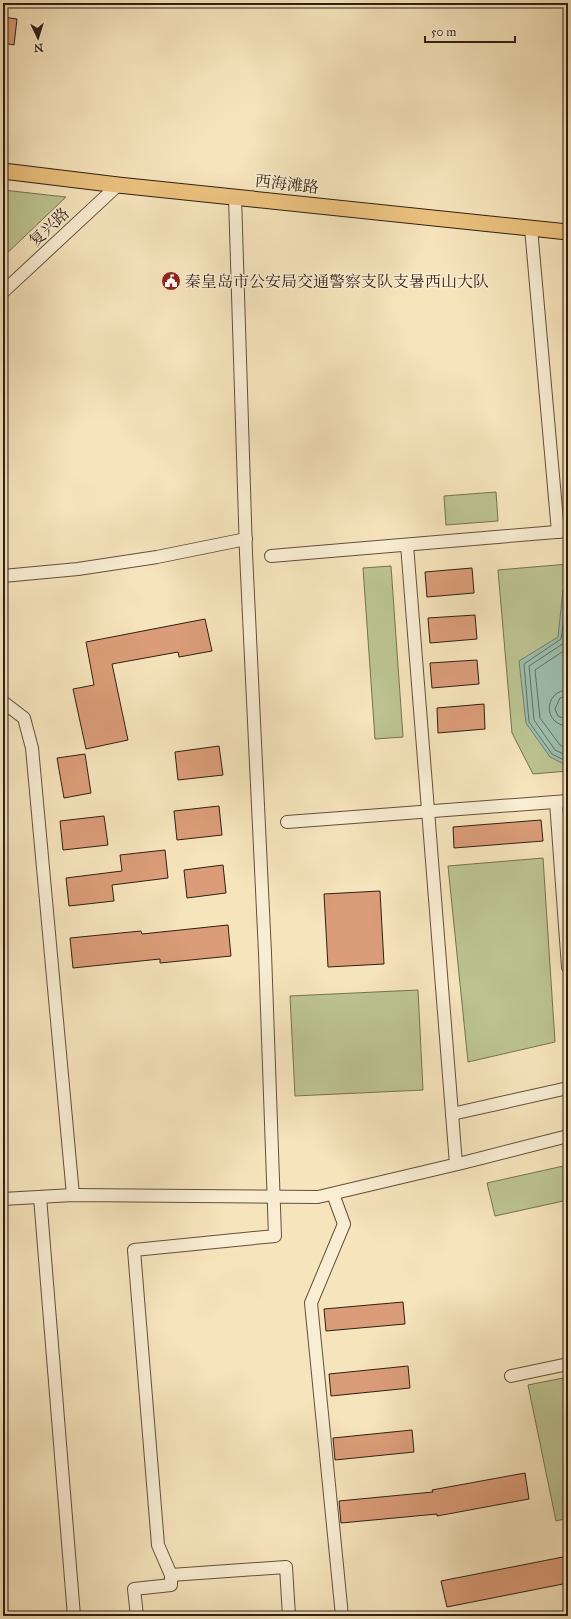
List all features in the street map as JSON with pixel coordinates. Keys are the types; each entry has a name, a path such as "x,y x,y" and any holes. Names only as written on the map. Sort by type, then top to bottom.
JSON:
{"main road":[{"name":"西海滩路","path":"3,171 118,185 568,232"}],"street":[{"name":"复兴路","path":"3,292 118,185"},
{"path":"137,1616 134,1589 171,1586 171,1575 158,1545 134,1250 274,1236 264,945 246,539 235,197"},
{"path":"271,556 563,532 531,228"},
{"path":"3,576 78,569 118,563 157,557 246,539"},
{"path":"407,545 456,1164"},
{"path":"3,702 24,718 32,748 73,1195"},
{"path":"287,822 568,801"},
{"path":"556,802 568,967"},
{"path":"452,1114 568,1088"},
{"path":"3,1199 73,1195 272,1198 318,1197 568,1136"},
{"path":"333,1194 344,1224 311,1303 342,1616"},
{"path":"40,1197 74,1616"},
{"path":"511,1376 568,1364"},
{"path":"171,1575 286,1566 289,1616"}],"green space":[{"path":"3,190 66,197 3,257"},
{"path":"496,492 498,521 446,525 444,496"},
{"path":"568,564 568,771 533,774 512,733 498,570"},
{"path":"391,566 403,737 375,739 363,568"},
{"path":"543,858 555,1042 468,1062 448,866"},
{"path":"418,990 423,1090 295,1096 290,996"},
{"path":"568,1165 568,1200 495,1216 487,1183"},
{"path":"568,1377 568,1518 556,1521 528,1385"}],"water":[{"path":"568,584 568,702 563,709 568,712 568,766 550,757 526,723 519,661 558,637 563,590"}],"building":[{"path":"3,17 17,19 14,45 3,43"},
{"path":"472,568 474,593 427,597 425,572"},
{"path":"475,615 477,639 430,643 428,618"},
{"path":"205,619 212,651 179,657 178,652 112,664 128,740 86,749 73,689 94,685 86,642"},
{"path":"477,660 479,684 432,688 430,663"},
{"path":"484,704 485,729 438,733 437,708"},
{"path":"219,746 223,775 178,780 175,752"},
{"path":"85,754 91,793 64,798 57,758"},
{"path":"219,806 222,835 177,840 174,811"},
{"path":"104,816 108,845 63,850 60,821"},
{"path":"541,820 543,841 454,848 453,827"},
{"path":"165,850 168,878 112,885 114,901 69,906 66,878 122,871 120,855"},
{"path":"223,865 226,893 187,898 184,870"},
{"path":"380,891 384,964 328,967 324,894"},
{"path":"228,925 231,956 160,963 160,959 73,968 70,938 141,931 142,934"},
{"path":"403,1302 405,1324 326,1331 324,1309"},
{"path":"408,1366 410,1388 331,1396 329,1374"},
{"path":"412,1430 414,1452 335,1460 333,1438"},
{"path":"525,1473 529,1499 437,1516 437,1514 341,1523 339,1501 433,1492 432,1490"},
{"path":"568,1556 568,1583 447,1607 441,1581"}],"place":[{"name":"秦皇岛市公安局交通警察支队支暑西山大队","path":"171,281"}]}
